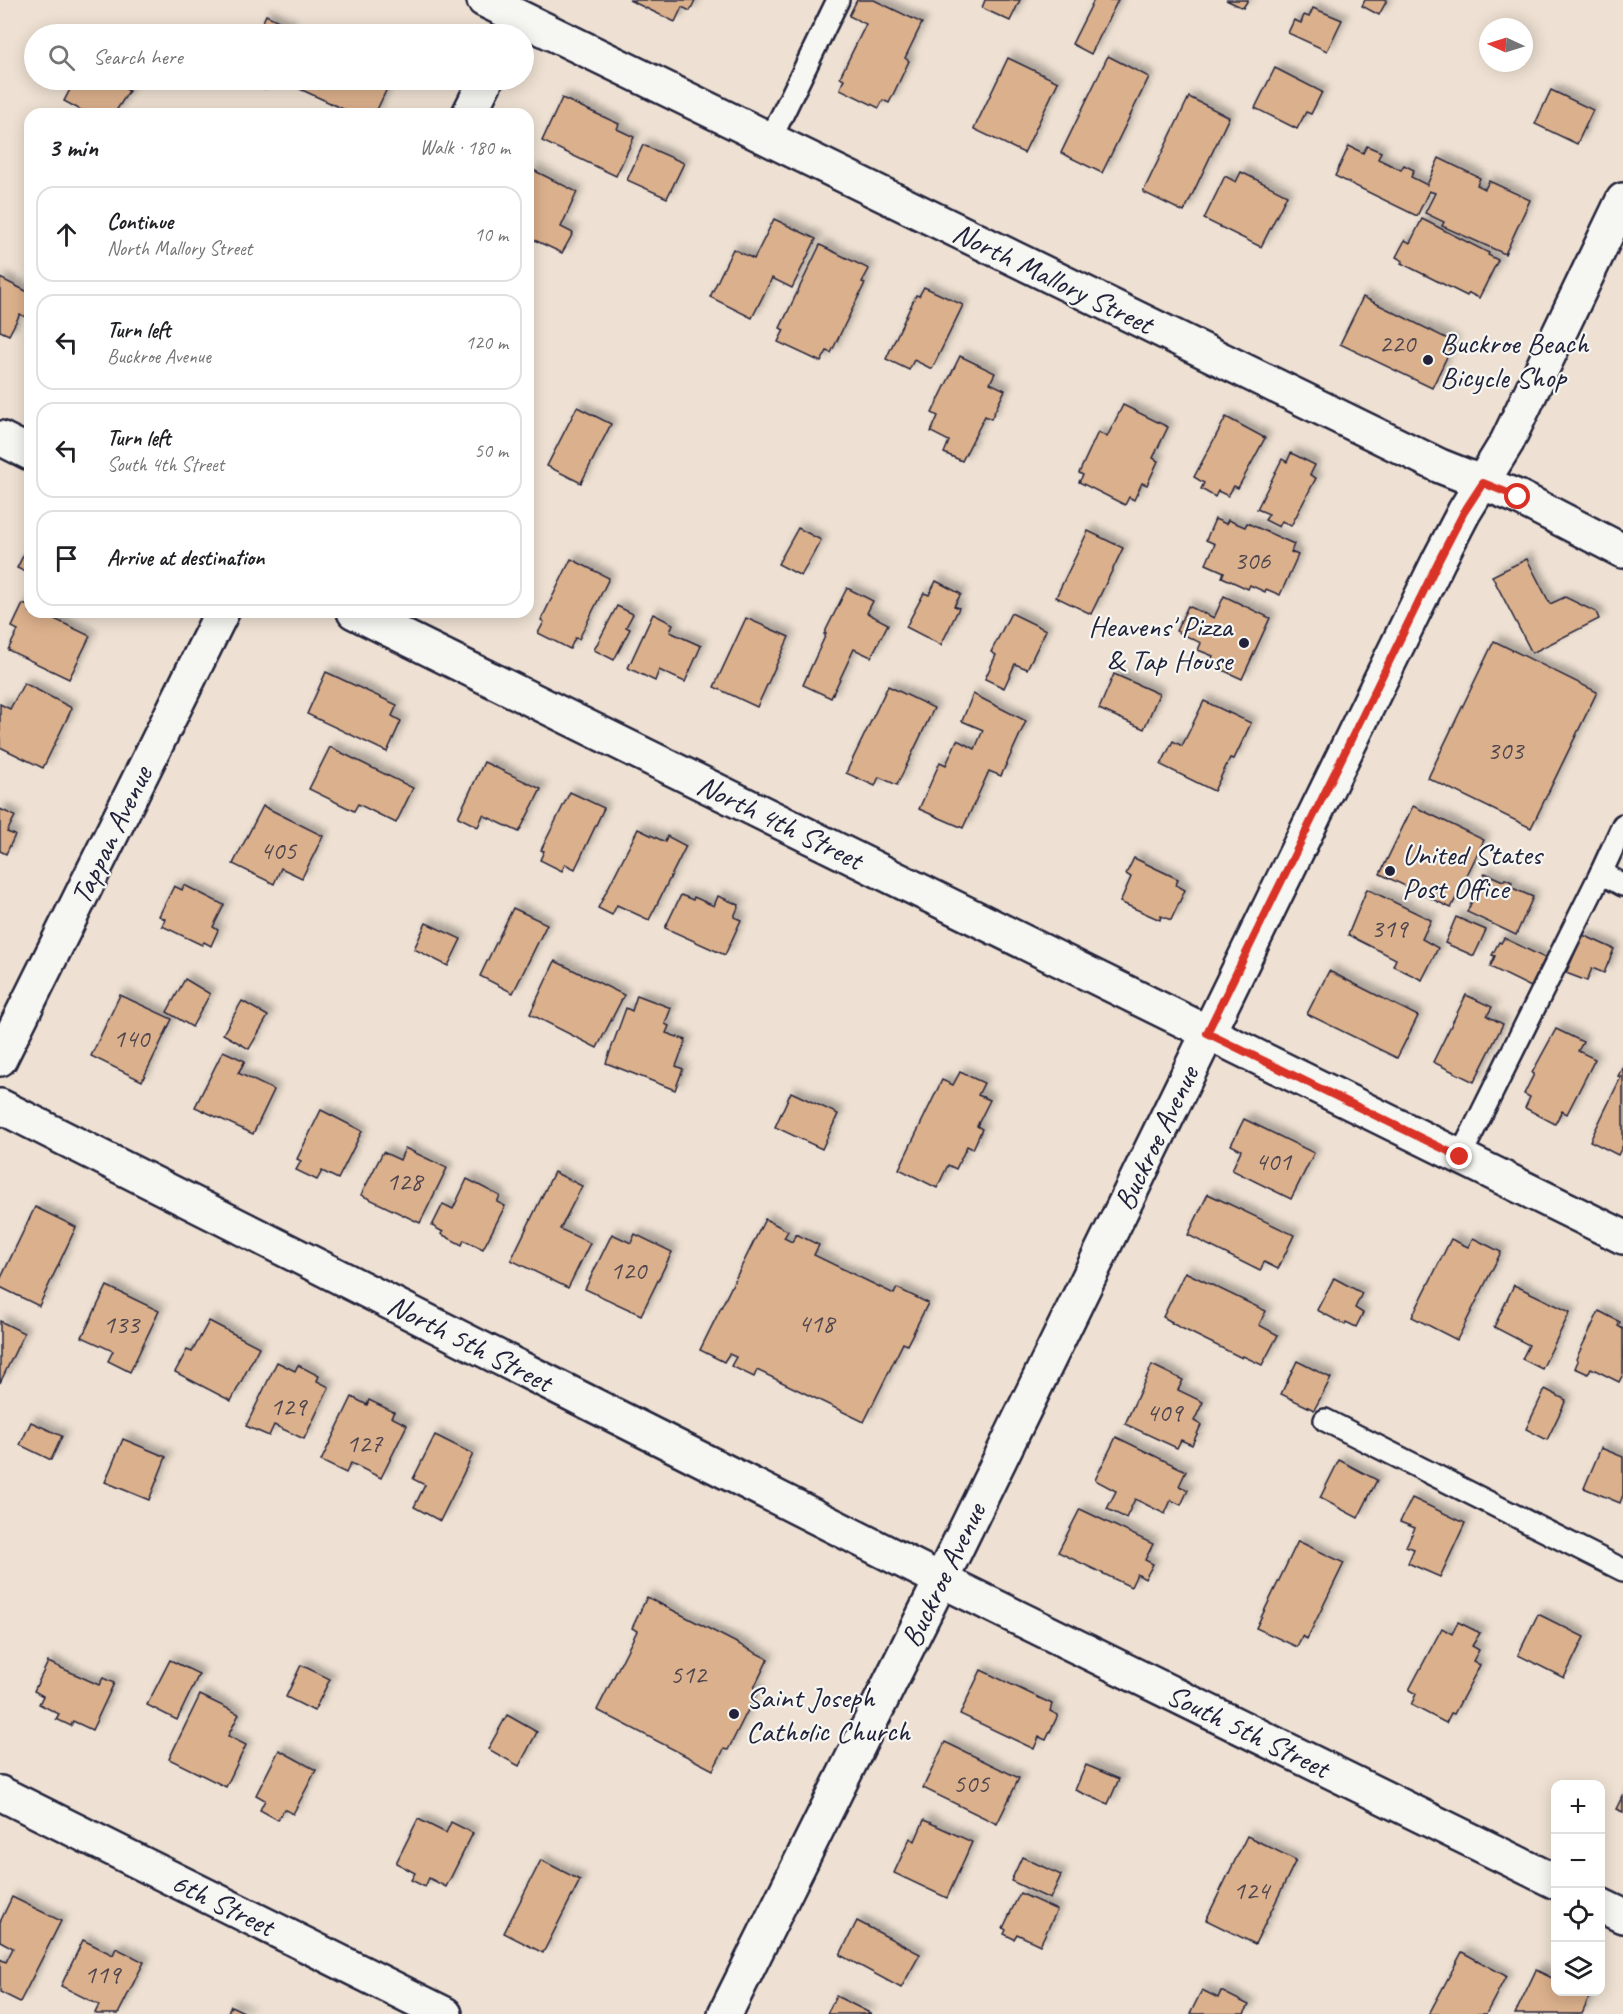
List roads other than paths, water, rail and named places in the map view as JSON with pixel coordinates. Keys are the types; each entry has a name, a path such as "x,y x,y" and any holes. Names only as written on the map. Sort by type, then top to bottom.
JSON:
{"street":[{"name":"North Mallory Street","path":"484,0 531,24"},
{"name":"North Mallory Street","path":"534,25 1430,461 1518,497 1623,551"},
{"path":"472,108 481,90"},
{"name":"Buckroe Avenue","path":"725,2014 941,1580 1439,560 1464,512 1507,442 1621,208"},
{"path":"0,438 24,450"},
{"name":"Tappan Avenue","path":"0,1059 219,618"},
{"name":"North 4th Street","path":"366,618 1623,1237"},
{"name":"North 5th Street","path":"0,1107 941,1580"},
{"name":"South 5th Street","path":"941,1580 1551,1880"},
{"name":"6th Street","path":"0,1793 445,2014"},
{"path":"1605,1907 1623,1916"}],"lane":[{"path":"770,140 838,0"},
{"path":"1460,1157 1623,825"},
{"path":"1601,873 1623,885"},
{"path":"1325,1420 1623,1570"}],"place":[{"name":"Buckroe Beach Bicycle Shop","path":"1428,360"},
{"name":"Heavens' Pizza & Tap House","path":"1244,643"},
{"name":"United States Post Office","path":"1390,871"},
{"name":"Saint Joseph Catholic Church","path":"734,1714"}]}
